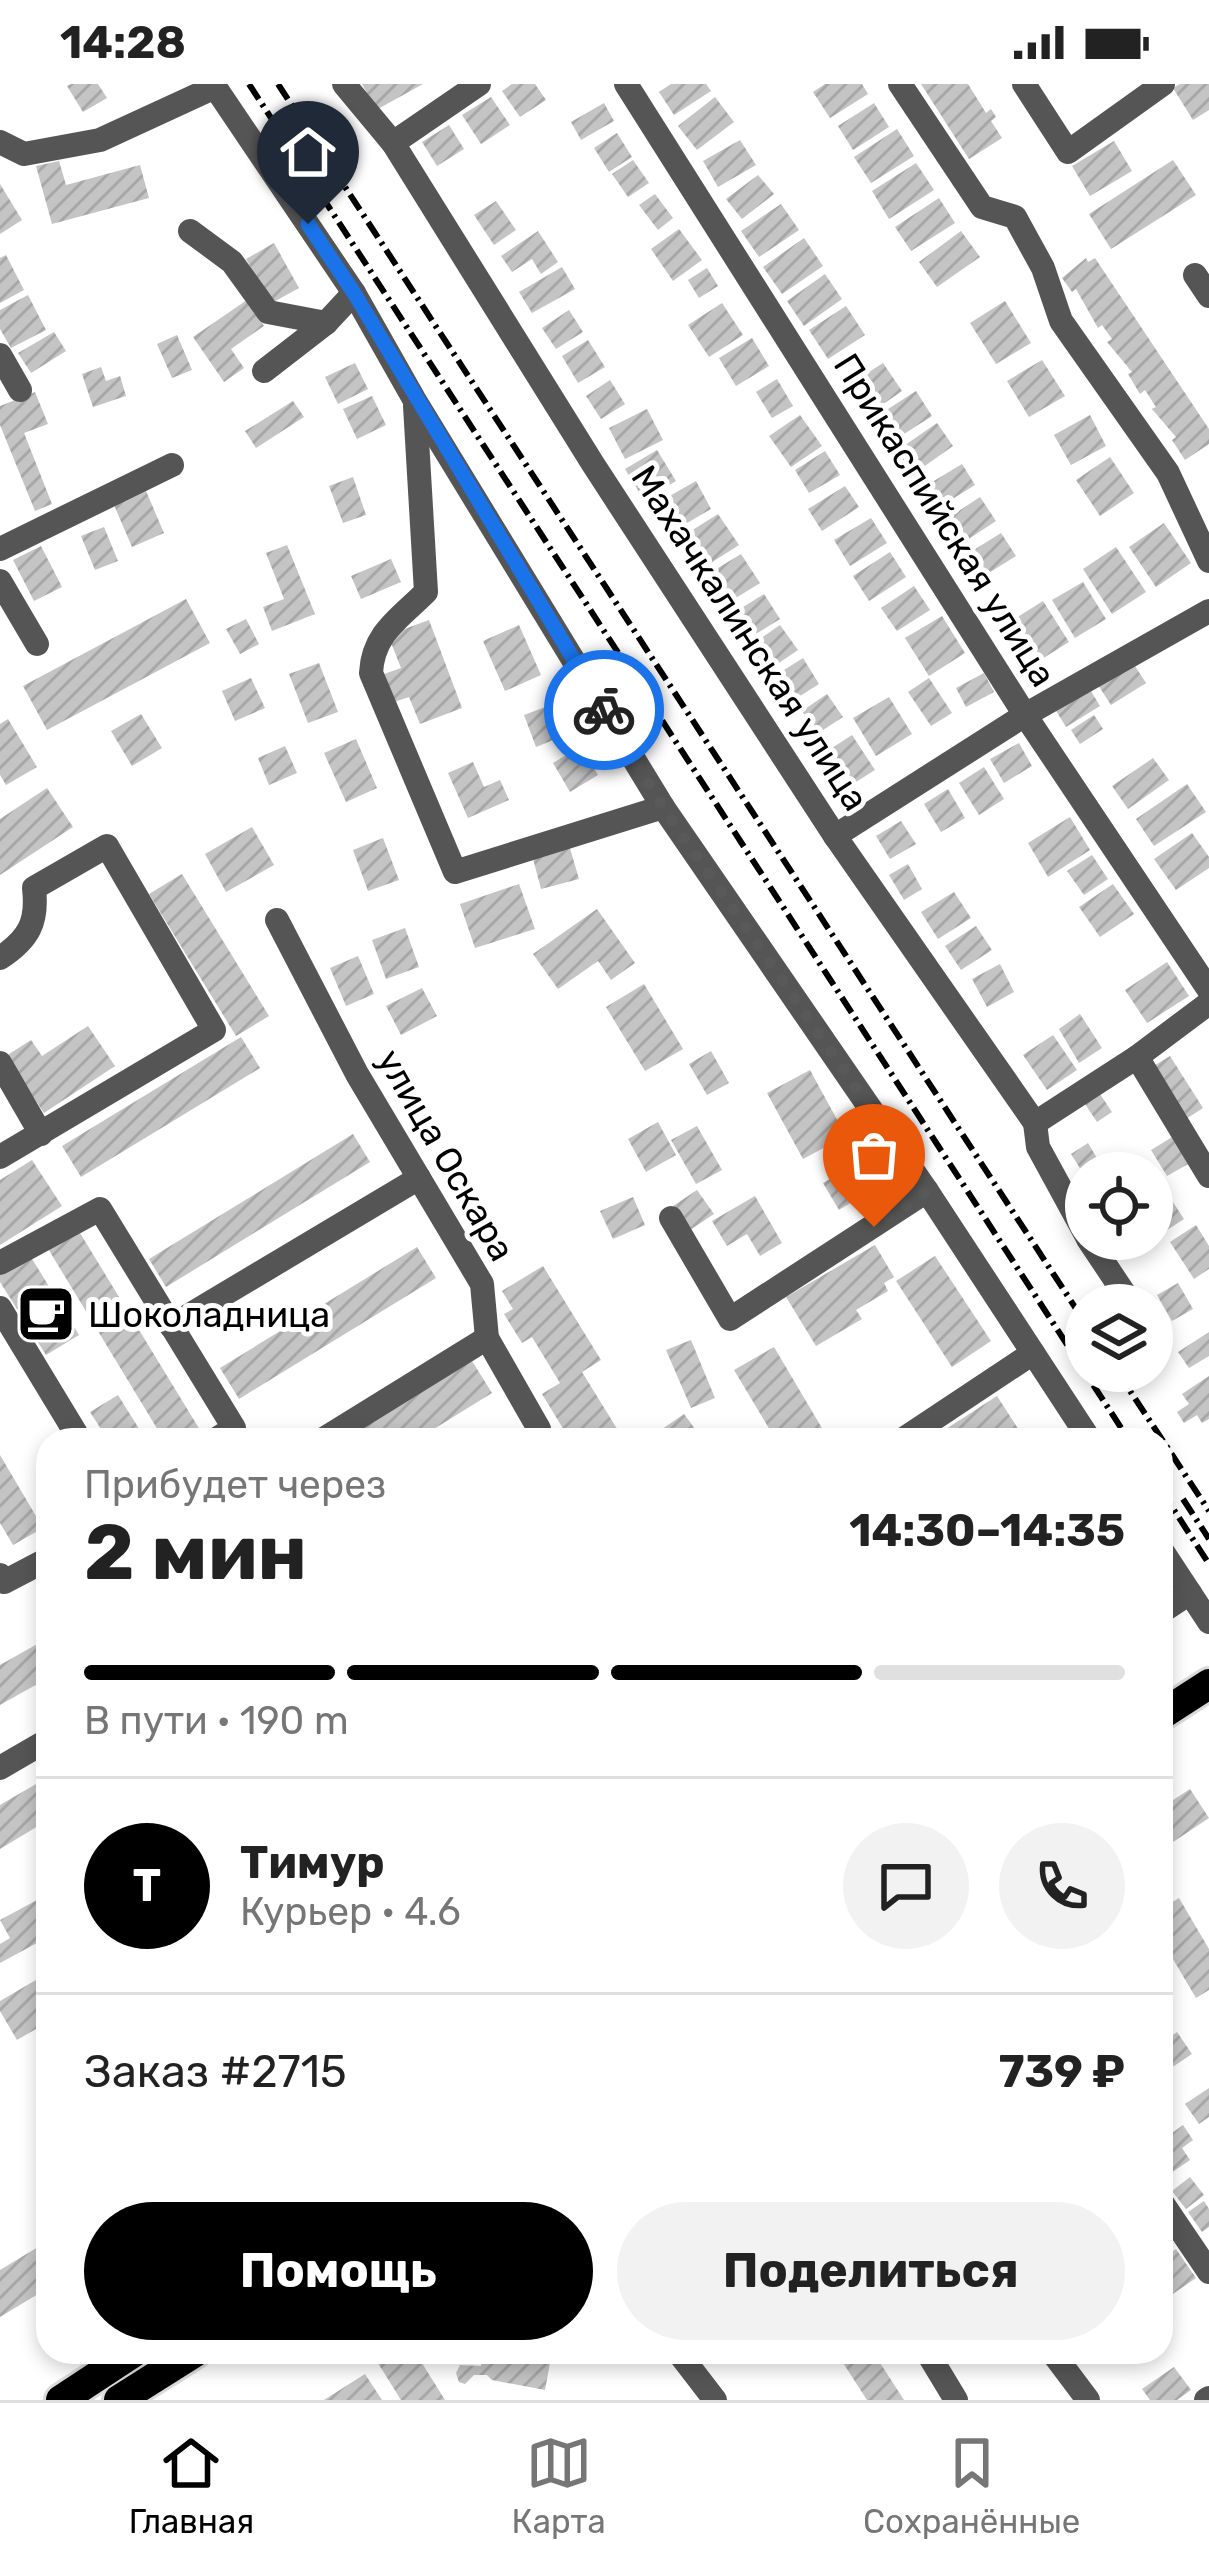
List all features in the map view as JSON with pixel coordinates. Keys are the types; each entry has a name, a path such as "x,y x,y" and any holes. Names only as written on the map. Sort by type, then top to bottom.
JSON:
{"main road":[{"path":"1173,1707 1209,1684"},
{"path":"61,2400 116,2364"},
{"path":"119,2400 176,2364"}],"street":[{"name":"Махачкалинская улица","path":"344,84 393,143 593,464 836,836 1035,1123 1038,1147 1065,1197"},
{"path":"393,143 479,84"},
{"name":"Прикаспийская улица","path":"626,84 1025,715 1209,990"},
{"path":"901,84 982,207 1016,217 1043,268 1061,322 1168,473 1209,561"},
{"path":"1024,84 1068,152 1163,84"},
{"path":"0,142 24,154 100,140 214,86 354,293 663,807 927,1191 1082,1428"},
{"path":"190,231 232,262 268,312 326,323"},
{"path":"264,370 326,323 354,293"},
{"path":"0,355 20,390"},
{"path":"414,398 427,592 386,628 372,650 371,673 455,872 663,807"},
{"path":"0,549 172,465"},
{"path":"0,580 37,644"},
{"path":"836,836 1025,715 1209,610"},
{"path":"0,958 24,942 37,914 34,888 107,846 214,1030 0,1156"},
{"name":"улица Оскара","path":"277,920 357,1074 482,1284 487,1338 538,1428"},
{"path":"1035,1123 1209,1003"},
{"path":"1137,1057 1209,1176"},
{"path":"0,1064 41,1134"},
{"path":"171,1326 419,1178"},
{"path":"671,1218 730,1319 927,1191"},
{"path":"0,1263 100,1208 234,1428"},
{"path":"0,1308 73,1428"},
{"path":"341,1428 487,1338"},
{"path":"920,1428 1033,1352"},
{"path":"1,1582 36,1565"},
{"path":"1173,1567 1209,1622"},
{"path":"1173,1604 1190,1593"},
{"path":"0,1768 36,1746"},
{"path":"1173,2219 1209,2272"},
{"path":"690,2364 711,2395"},
{"path":"934,2364 956,2400"},
{"path":"1061,2364 1088,2400"}],"building":[{"path":"98,84 107,98 83,112 67,86"},
{"path":"362,84 423,84 376,110"},
{"path":"512,84 535,84 546,100 520,117 502,91"},
{"path":"671,84 706,84 711,91 674,115 659,92"},
{"path":"825,84 862,84 868,94 830,118 813,92"},
{"path":"921,84 968,84 986,113 991,109 996,117 991,121 1002,138 969,159"},
{"path":"1209,84 1209,110 1193,120 1173,88"},
{"path":"491,97 510,125 481,144 462,115"},
{"path":"715,97 734,122 697,150 678,126"},
{"path":"604,103 614,121 581,140 571,122"},
{"path":"874,103 889,127 853,150 838,126"},
{"path":"449,125 464,149 437,166 422,142"},
{"path":"897,129 914,156 871,183 854,157"},
{"path":"617,133 632,157 609,172 594,148"},
{"path":"740,140 756,165 718,187 703,161"},
{"path":"1114,141 1132,171 1090,196 1072,166"},
{"path":"633,160 649,183 628,197 612,174"},
{"path":"1173,160 1196,195 1111,249 1089,214"},
{"path":"59,161 66,185 140,165 149,198 52,224 36,166"},
{"path":"916,163 934,190 889,219 872,191"},
{"path":"758,175 774,194 742,219 726,199"},
{"path":"0,184 22,220 0,234"},
{"path":"655,194 673,218 658,230 639,205"},
{"path":"939,198 955,223 911,251 895,227"},
{"path":"496,201 516,230 494,245 474,215"},
{"path":"781,204 799,230 759,257 741,231"},
{"path":"679,229 702,260 673,281 651,249"},
{"path":"538,231 558,262 541,274 532,259 512,272 501,256"},
{"path":"961,231 980,257 937,287 919,262"},
{"path":"804,238 823,266 782,294 763,267"},
{"path":"274,243 299,288 270,304 246,259"},
{"path":"6,255 24,290 0,303 0,258"},
{"path":"1086,258 1088,262 1095,258 1209,429 1209,444 1185,460 1145,390 1140,394 1128,374 1132,372 1107,342 1112,339 1102,325 1098,328 1076,289 1072,292 1062,278"},
{"path":"562,267 575,289 532,313 519,292"},
{"path":"707,268 718,286 699,298 688,280"},
{"path":"825,274 842,299 804,326 787,301"},
{"path":"28,295 46,330 11,348 0,329 0,310"},
{"path":"247,300 264,326 231,349 244,368 224,382 193,337"},
{"path":"1005,301 1031,343 996,364 970,323"},
{"path":"722,303 743,335 709,357 688,325"},
{"path":"846,306 865,335 828,359 809,330"},
{"path":"569,310 583,332 556,349 542,328"},
{"path":"54,332 66,351 31,373 18,353"},
{"path":"177,335 192,370 172,378 157,344"},
{"path":"752,338 769,366 736,386 719,358"},
{"path":"588,340 605,367 578,383 562,356"},
{"path":"1042,360 1065,396 1029,417 1007,381"},
{"path":"355,363 368,389 338,404 325,377"},
{"path":"883,363 902,391 872,412 852,383"},
{"path":"101,367 106,381 120,376 126,396 93,407 82,374"},
{"path":"777,379 793,406 772,418 756,392"},
{"path":"610,380 625,404 601,419 586,396"},
{"path":"916,391 932,416 890,443 874,418"},
{"path":"35,392 48,424 24,433 52,504 35,511 0,425 0,406"},
{"path":"372,396 386,425 357,439 343,409"},
{"path":"293,401 304,417 256,448 245,431"},
{"path":"647,409 663,440 625,459 609,428"},
{"path":"800,415 822,446 791,467 769,436"},
{"path":"1090,415 1106,446 1071,465 1054,435"},
{"path":"937,423 953,446 912,475 895,452"},
{"path":"657,450 676,481 644,500 625,469"},
{"path":"825,451 840,475 809,493 795,470"},
{"path":"1110,457 1134,493 1100,516 1076,480"},
{"path":"962,464 975,485 933,511 919,490"},
{"path":"353,477 366,515 343,523 329,486"},
{"path":"696,481 711,509 675,530 659,502"},
{"path":"845,486 859,507 822,531 808,509"},
{"path":"146,491 164,533 132,547 114,505"},
{"path":"980,497 996,521 958,546 942,522"},
{"path":"718,514 739,545 703,568 683,536"},
{"path":"871,518 887,543 850,566 834,540"},
{"path":"1164,523 1191,563 1156,587 1129,547"},
{"path":"104,527 118,561 95,570 81,536"},
{"path":"1001,533 1016,556 979,579 964,556"},
{"path":"287,545 315,614 272,631 263,607 284,599 266,553"},
{"path":"41,546 62,587 34,601 13,560"},
{"path":"1116,547 1146,592 1112,614 1083,569"},
{"path":"890,552 906,577 869,601 853,576"},
{"path":"741,554 760,583 723,606 705,576"},
{"path":"391,559 401,582 361,599 351,576"},
{"path":"1083,582 1106,619 1075,638 1052,600"},
{"path":"914,586 930,610 897,631 881,608"},
{"path":"764,594 780,619 743,642 727,617"},
{"path":"186,599 210,643 47,730 23,686"},
{"path":"1043,601 1069,642 1029,667 1003,626"},
{"path":"942,616 965,653 929,676 905,638"},
{"path":"246,619 259,644 240,654 226,629"},
{"path":"429,620 462,708 420,724 409,697 394,702 384,674 401,668 388,635"},
{"path":"519,625 541,675 505,691 483,641"},
{"path":"780,625 798,650 767,671 750,646"},
{"path":"803,658 819,684 789,703 773,677"},
{"path":"319,663 338,712 308,723 289,674"},
{"path":"1133,663 1146,683 1111,705 1098,685"},
{"path":"984,673 994,692 966,707 956,688"},
{"path":"251,678 265,708 235,721 222,691"},
{"path":"929,678 952,713 931,726 908,692"},
{"path":"1089,688 1100,706 1066,727 1055,709"},
{"path":"827,694 843,717 817,734 802,711"},
{"path":"889,697 912,734 876,756 853,718"},
{"path":"556,703 568,734 536,747 524,715"},
{"path":"141,714 162,748 132,766 111,731"},
{"path":"1094,715 1103,729 1080,744 1071,730"},
{"path":"8,719 37,767 6,785 0,775 0,724"},
{"path":"852,735 875,770 840,792 818,757"},
{"path":"356,739 377,788 346,802 324,753"},
{"path":"1019,743 1032,766 1004,783 990,759"},
{"path":"285,746 297,773 269,785 258,758"},
{"path":"581,746 598,775 570,792 553,763"},
{"path":"1153,758 1169,780 1128,809 1112,786"},
{"path":"473,762 484,787 500,780 509,800 468,818 448,773"},
{"path":"984,767 1004,799 979,815 959,783"},
{"path":"1187,784 1206,812 1154,846 1136,819"},
{"path":"47,788 73,827 0,875 0,819"},
{"path":"948,789 965,818 941,832 924,804"},
{"path":"1070,817 1090,850 1048,877 1028,843"},
{"path":"901,821 916,844 890,859 876,836"},
{"path":"252,827 274,865 226,892 205,854"},
{"path":"1192,833 1209,857 1209,868 1176,890 1154,859"},
{"path":"383,838 399,880 368,891 353,850"},
{"path":"569,845 579,879 541,889 532,855"},
{"path":"1092,855 1108,879 1084,895 1067,871"},
{"path":"908,864 922,889 904,900 889,875"},
{"path":"182,874 269,1016 236,1036 149,894"},
{"path":"519,884 535,929 475,948 460,904"},
{"path":"1113,884 1134,914 1100,937 1079,907"},
{"path":"954,892 971,918 938,939 921,912"},
{"path":"597,909 635,963 611,980 598,961 558,989 533,954"},
{"path":"976,926 992,950 961,970 945,946"},
{"path":"405,928 419,967 386,979 372,940"},
{"path":"358,956 374,994 346,1006 330,968"},
{"path":"1167,962 1189,996 1147,1023 1125,990"},
{"path":"1000,964 1014,992 987,1007 972,979"},
{"path":"644,984 683,1049 645,1071 606,1007"},
{"path":"422,988 437,1016 401,1035 386,1006"},
{"path":"1080,1014 1102,1048 1079,1063 1059,1029"},
{"path":"88,1026 115,1066 44,1113 6,1056 31,1040 42,1056"},
{"path":"1053,1035 1077,1070 1047,1090 1023,1055"},
{"path":"241,1037 260,1068 81,1177 62,1146"},
{"path":"711,1051 729,1083 707,1095 689,1064"},
{"path":"1170,1056 1203,1108 1186,1119 1152,1067"},
{"path":"810,1070 846,1136 803,1159 767,1093"},
{"path":"1098,1091 1112,1112 1097,1122 1083,1101"},
{"path":"658,1122 676,1155 646,1172 628,1139"},
{"path":"697,1126 722,1170 696,1184 671,1140"},
{"path":"353,1134 370,1162 166,1287 149,1259"},
{"path":"1174,1136 1190,1163 1173,1173 1173,1152 1151,1150"},
{"path":"865,1158 881,1184 839,1210 823,1183"},
{"path":"32,1160 62,1206 0,1245 0,1180"},
{"path":"697,1190 714,1214 690,1230 673,1206"},
{"path":"755,1196 782,1243 760,1256 747,1234 727,1246 712,1221"},
{"path":"633,1197 645,1225 613,1239 600,1211"},
{"path":"1173,1202 1184,1219 1173,1226"},
{"path":"1196,1225 1209,1246 1209,1269 1194,1279 1173,1240"},
{"path":"77,1228 199,1428 157,1428 47,1247"},
{"path":"875,1245 894,1277 884,1283 888,1291 856,1310 862,1319 816,1346 786,1297"},
{"path":"417,1247 436,1278 239,1399 220,1368"},
{"path":"29,1254 79,1335 46,1355 0,1282 0,1272"},
{"path":"935,1256 991,1341 952,1367 896,1281"},
{"path":"543,1266 601,1360 582,1372 617,1428 563,1428 542,1394 560,1383 532,1337 522,1343 504,1314 513,1309 502,1291"},
{"path":"1178,1283 1193,1309 1173,1320 1173,1286"},
{"path":"1209,1332 1209,1356 1189,1368 1178,1352"},
{"path":"691,1340 715,1398 691,1408 666,1350"},
{"path":"774,1347 822,1428 769,1428 734,1370"},
{"path":"472,1361 492,1393 435,1428 363,1428"},
{"path":"1209,1376 1209,1419 1202,1423 1197,1415 1184,1423 1177,1412 1189,1404 1182,1394"},
{"path":"118,1395 139,1428 100,1428 90,1412"},
{"path":"997,1396 1018,1428 948,1428"},
{"path":"684,1414 694,1428 664,1428"},
{"path":"0,1455 36,1516 36,1532 13,1545 0,1523"},
{"path":"36,1645 36,1685 0,1705 0,1665"},
{"path":"36,1784 36,1827 0,1849 0,1805"},
{"path":"1190,1789 1209,1818 1173,1842 1173,1800"},
{"path":"1179,1898 1209,1949 1209,1990 1196,1998 1173,1959 1173,1902"},
{"path":"36,1900 36,1944 0,1963 0,1944 10,1938 0,1920"},
{"path":"36,1980 36,2029 17,2040 0,2011 0,2001"},
{"path":"1177,2032 1192,2054 1173,2067 1173,2035"},
{"path":"1209,2088 1209,2117 1199,2124 1185,2104"},
{"path":"1183,2125 1193,2140 1182,2148 1190,2160 1173,2172 1173,2132"},
{"path":"1190,2177 1204,2195 1186,2209 1173,2190"},
{"path":"1204,2201 1209,2227 1202,2232 1188,2212"},
{"path":"36,2248 36,2295 0,2317 0,2270"},
{"path":"1176,2249 1196,2278 1173,2294"},
{"path":"378,2364 422,2364 445,2400 401,2400"},
{"path":"550,2364 545,2390 487,2375 459,2382 460,2365"},
{"path":"844,2364 881,2364 904,2400 867,2400"},
{"path":"1174,2367 1191,2390 1177,2400 1150,2400 1142,2389"},
{"path":"365,2374 382,2400 324,2400"}],"railway":[{"path":"249,84 1121,1428"},
{"path":"278,84 1065,1292"},
{"path":"1131,1392 1154,1428"},
{"path":"1173,1456 1209,1511"},
{"path":"1183,1499 1209,1539"},
{"path":"1173,1508 1209,1564"}],"way so far":[{"path":"604,710 663,807 927,1191 874,1227"}],"place":[{"name":"Шоколадница","path":"46,1314"}],"route":[{"path":"308,224 604,710"}]}
